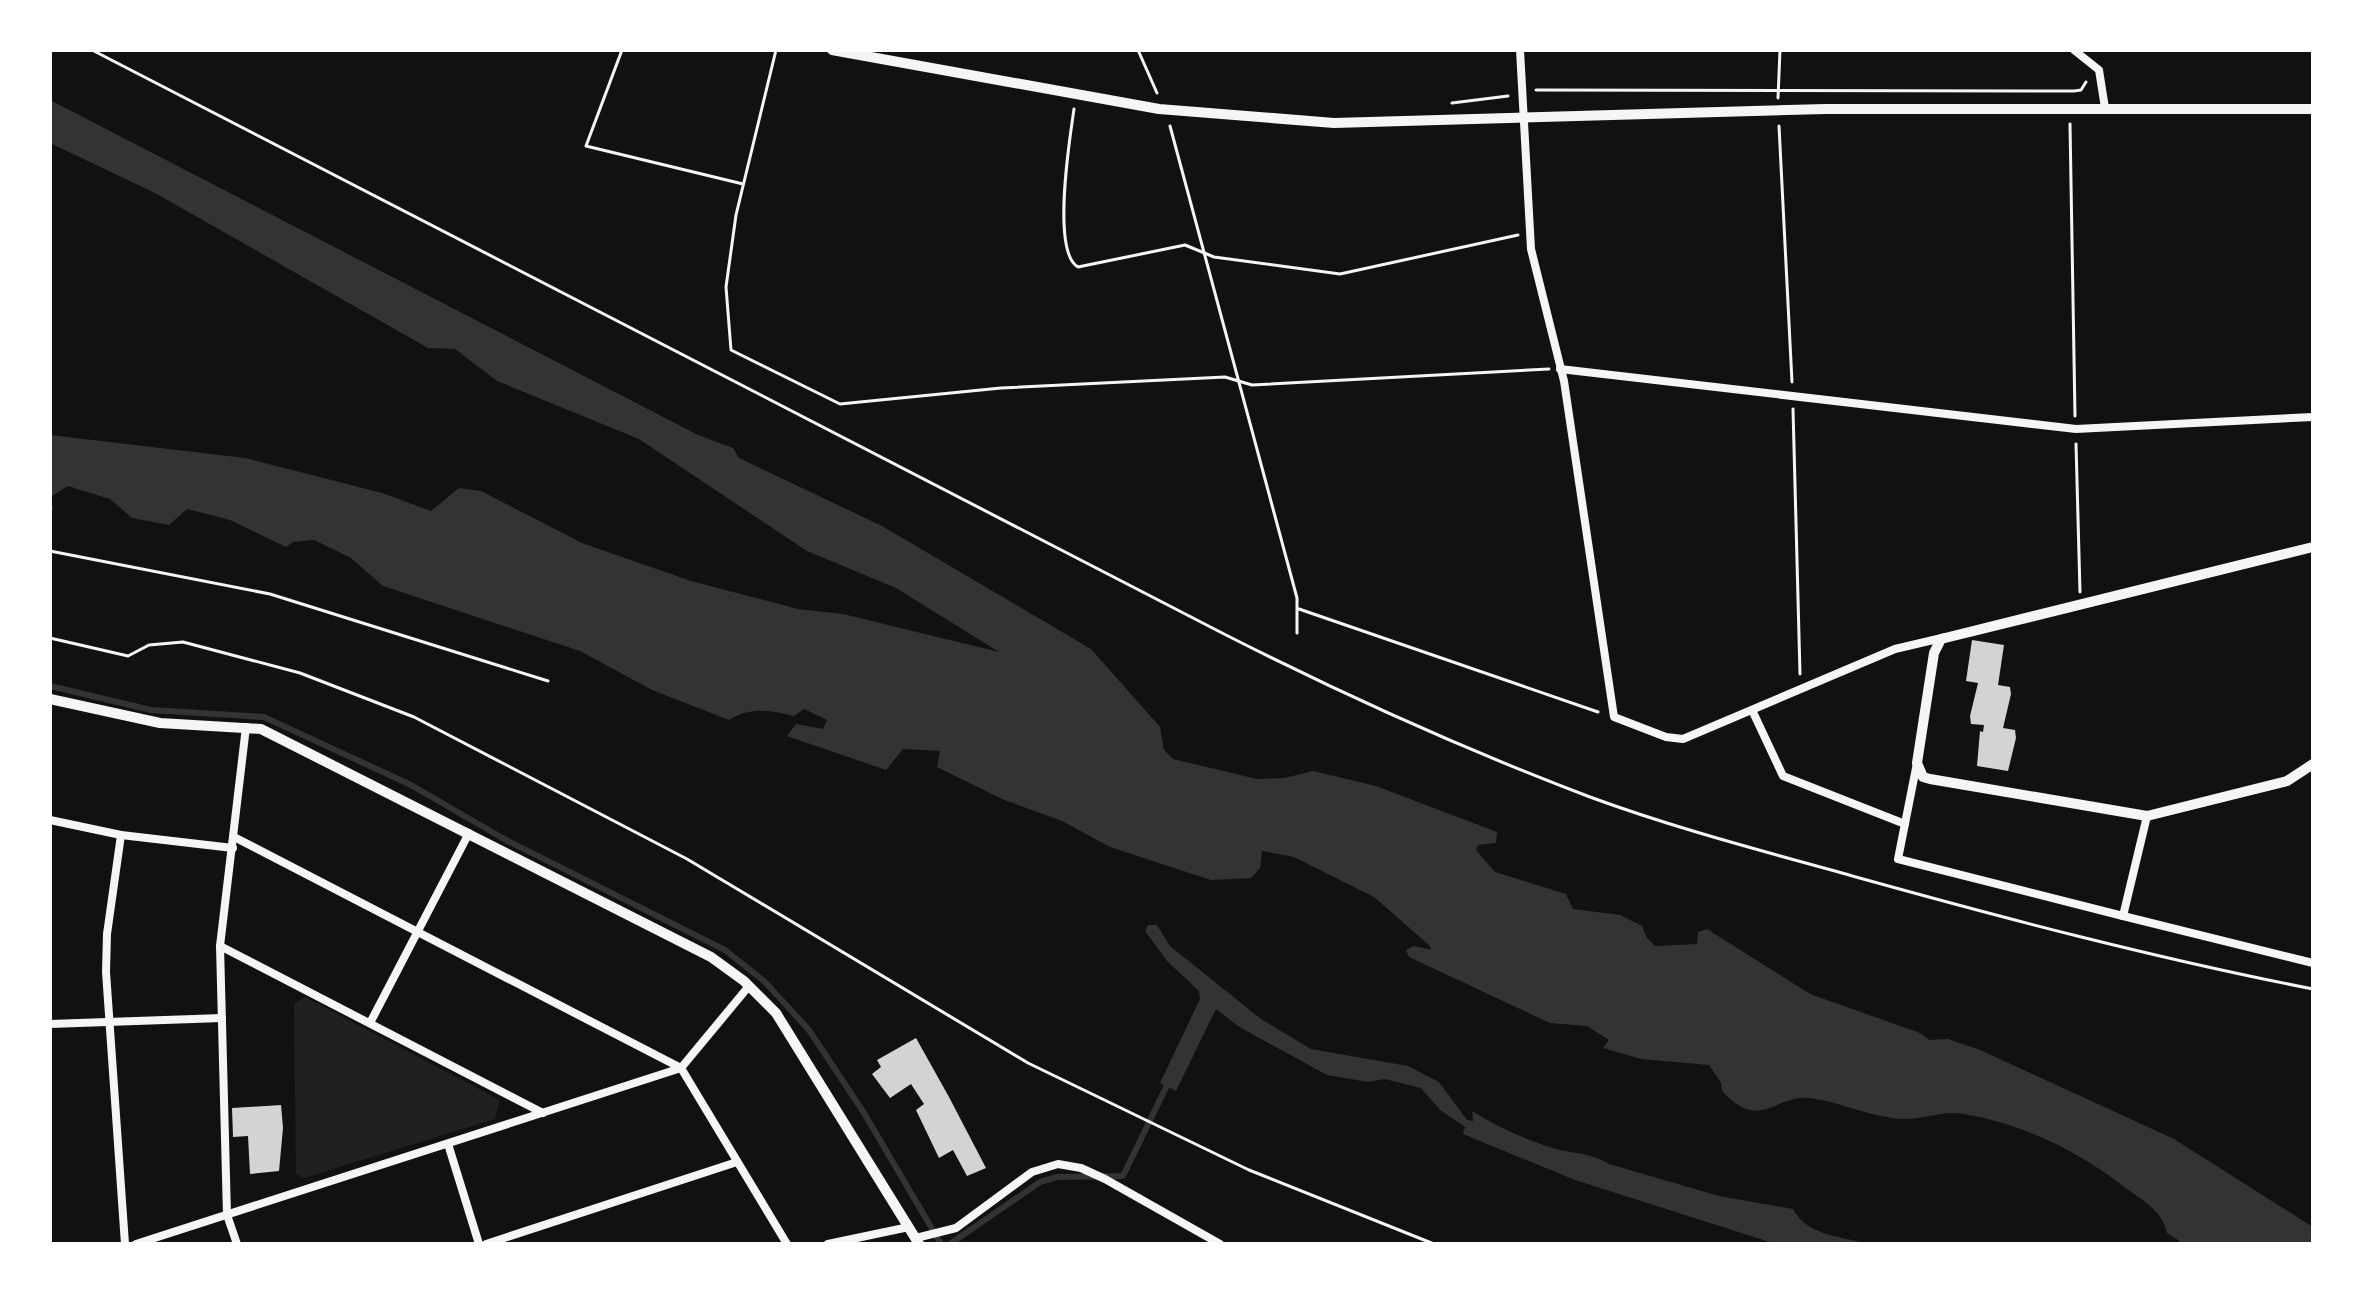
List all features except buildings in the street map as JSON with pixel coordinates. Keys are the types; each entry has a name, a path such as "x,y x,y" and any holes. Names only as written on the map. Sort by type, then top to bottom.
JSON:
{"street":[{"path":"832,50 1164,110 1334,123 1779,110 2313,109"},
{"path":"1520,50 1529,232 1560,369 1614,717 1677,739 1895,649 2313,547"},
{"path":"2074,50 2099,70 2105,108"},
{"path":"1560,369 2076,429 2313,417"},
{"path":"1948,636 1941,639 1934,653 1898,859 2313,963"},
{"path":"50,699 160,723 246,727 273,734 695,948 749,986 783,1023 918,1241 956,1228 1019,1180 1058,1164 1081,1168 1105,1179 1220,1244"},
{"path":"1752,710 1783,776 1905,824"},
{"path":"237,1244 227,1215 220,946 246,727"},
{"path":"1917,763 1923,777 1930,779 2147,816 2287,781 2313,764"},
{"path":"2123,916 2147,816"},
{"path":"50,820 121,835 233,848"},
{"path":"370,1023 469,833"},
{"path":"121,835 107,934 125,1244"},
{"path":"234,837 681,1068 787,1244"},
{"path":"220,946 543,1113"},
{"path":"136,1244 681,1068 749,986"},
{"path":"50,1024 222,1018"},
{"path":"448,1144 479,1244"},
{"path":"486,1244 737,1162"},
{"path":"828,1244 909,1227"}],"path":[{"path":"92,50 1282,664 1511,765 1668,823 1901,890 2122,947 2313,989"},
{"path":"622,50 586,146 743,184"},
{"path":"776,50 743,184 726,287 731,350 832,403 1001,388 1225,377 1252,385 1560,369"},
{"path":"1138,50 1164,110 1203,250 1299,609 1297,633"},
{"path":"1780,50 1778,92 1793,394 1800,689"},
{"path":"1531,84 1540,93 1682,89 1778,92 2074,91 2085,86 2087,74"},
{"path":"1451,104 1498,99 1512,94 1513,88"},
{"path":"1145,92 1165,95"},
{"path":"1077,96 1062,192 1073,264 1078,267 1185,245 1214,257 1340,274 1529,232"},
{"path":"2070,108 2080,604"},
{"path":"50,551 270,594 548,681"},
{"path":"1299,609 1614,717"},
{"path":"50,638 128,656 149,645 183,642 300,673 414,717 687,859 951,1020 1042,1071 1249,1170 1434,1244"}],"shaded area":[{"path":"50,100 698,435 733,448 739,458 882,526 1091,649 1160,727 1164,750 1173,759 1257,779 1285,778 1313,771 1376,786 1497,832 1496,843 1478,845 1476,850 1495,872 1566,894 1573,909 1620,915 1642,926 1655,946 1697,944 1698,932 1707,929 1810,994 1920,1033 1929,1040 1948,1039 1980,1050 2174,1139 2313,1227 2313,1244 2184,1244 2167,1233 2161,1218 2150,1206 2087,1161 2048,1140 1986,1118 1956,1113 1912,1119 1892,1118 1810,1098 1797,1098 1757,1111 1747,1109 1722,1091 1721,1083 1709,1065 1641,1059 1603,1048 1609,1040 1587,1026 1550,1023 1409,957 1406,950 1414,946 1431,950 1430,946 1374,897 1294,857 1262,851 1260,868 1251,878 1211,880 1110,847 1062,821 1002,799 937,767 940,751 903,749 886,770 787,736 796,724 823,729 827,720 804,709 794,716 760,711 729,720 652,690 580,651 383,586 351,558 314,540 293,542 286,547 230,520 187,509 169,525 132,518 110,499 68,486 50,497 50,435 245,458 382,493 431,511 459,488 481,491 582,543 691,581 798,609 843,614 999,652 896,588 807,551 639,439 497,381 455,349 428,348 155,193 50,143"},
{"path":"1148,925 1157,925 1170,946 1261,1019 1311,1049 1408,1066 1439,1082 1467,1120 1473,1121 1472,1111 1515,1134 1549,1147 1592,1156 1609,1164 1719,1196 1793,1209 1799,1218 1816,1230 1867,1244 1776,1244 1575,1180 1463,1134 1465,1127 1440,1110 1421,1088 1385,1079 1368,1082 1327,1075 1241,1028 1216,1009 1176,1091 1160,1083 1200,999 1199,991 1168,962 1145,931"},
{"path":"305,997 500,1100 495,1119 304,1178 296,1174 294,1004"}],"waterway":[{"path":"50,686 151,710 264,717 411,785 506,840 725,950 764,981 809,1030 864,1113 941,1244"},
{"path":"950,1244 1040,1182 1057,1177 1123,1176 1170,1079"}]}
